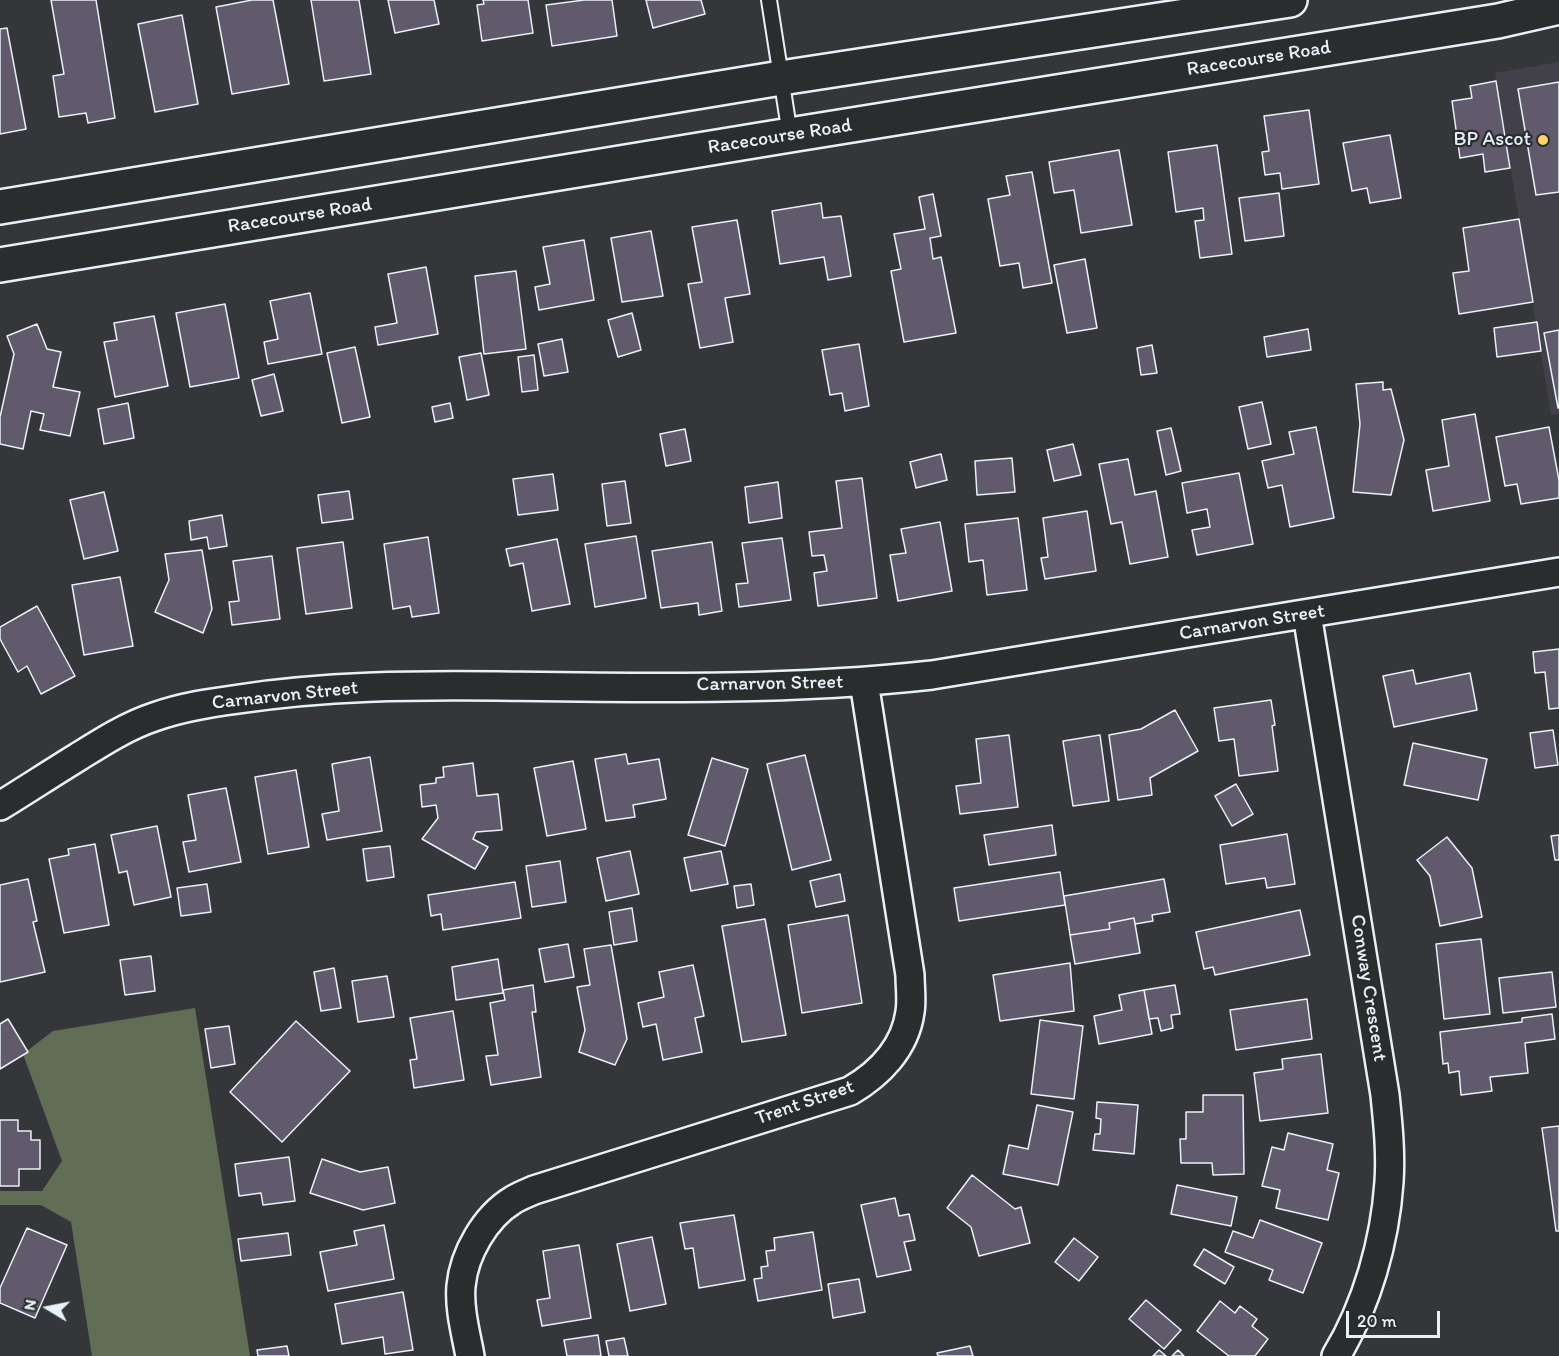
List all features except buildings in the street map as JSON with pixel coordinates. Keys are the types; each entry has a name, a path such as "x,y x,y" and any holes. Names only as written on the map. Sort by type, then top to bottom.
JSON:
{"street":[{"path":"0,207 781,78 1290,0"},
{"name":"Racecourse Road","path":"0,265 1498,21 1559,7"},
{"name":"Carnarvon Street","path":"0,806 106,739 140,722 192,706 255,696 324,689 379,687 707,686 864,681 932,675 1559,572"},
{"name":"Conway Crescent","path":"1307,614 1385,1095 1389,1152 1390,1180 1387,1209 1373,1268 1358,1311 1336,1356"},
{"name":"Trent Street","path":"470,1356 461,1286 466,1262 475,1241 493,1218 512,1200 534,1190 850,1090 868,1080 886,1063 901,1041 910,1013 910,975 864,681"}],"lane":[{"path":"769,0 790,135"}],"shaded area":[{"path":"1559,62 1559,414 1551,415 1495,73"}],"green space":[{"path":"195,1008 250,1356 92,1356 71,1222 41,1205 0,1205 0,1191 42,1191 62,1161 23,1054 53,1031"}],"place":[{"name":"BP Ascot","path":"1543,140"}]}
